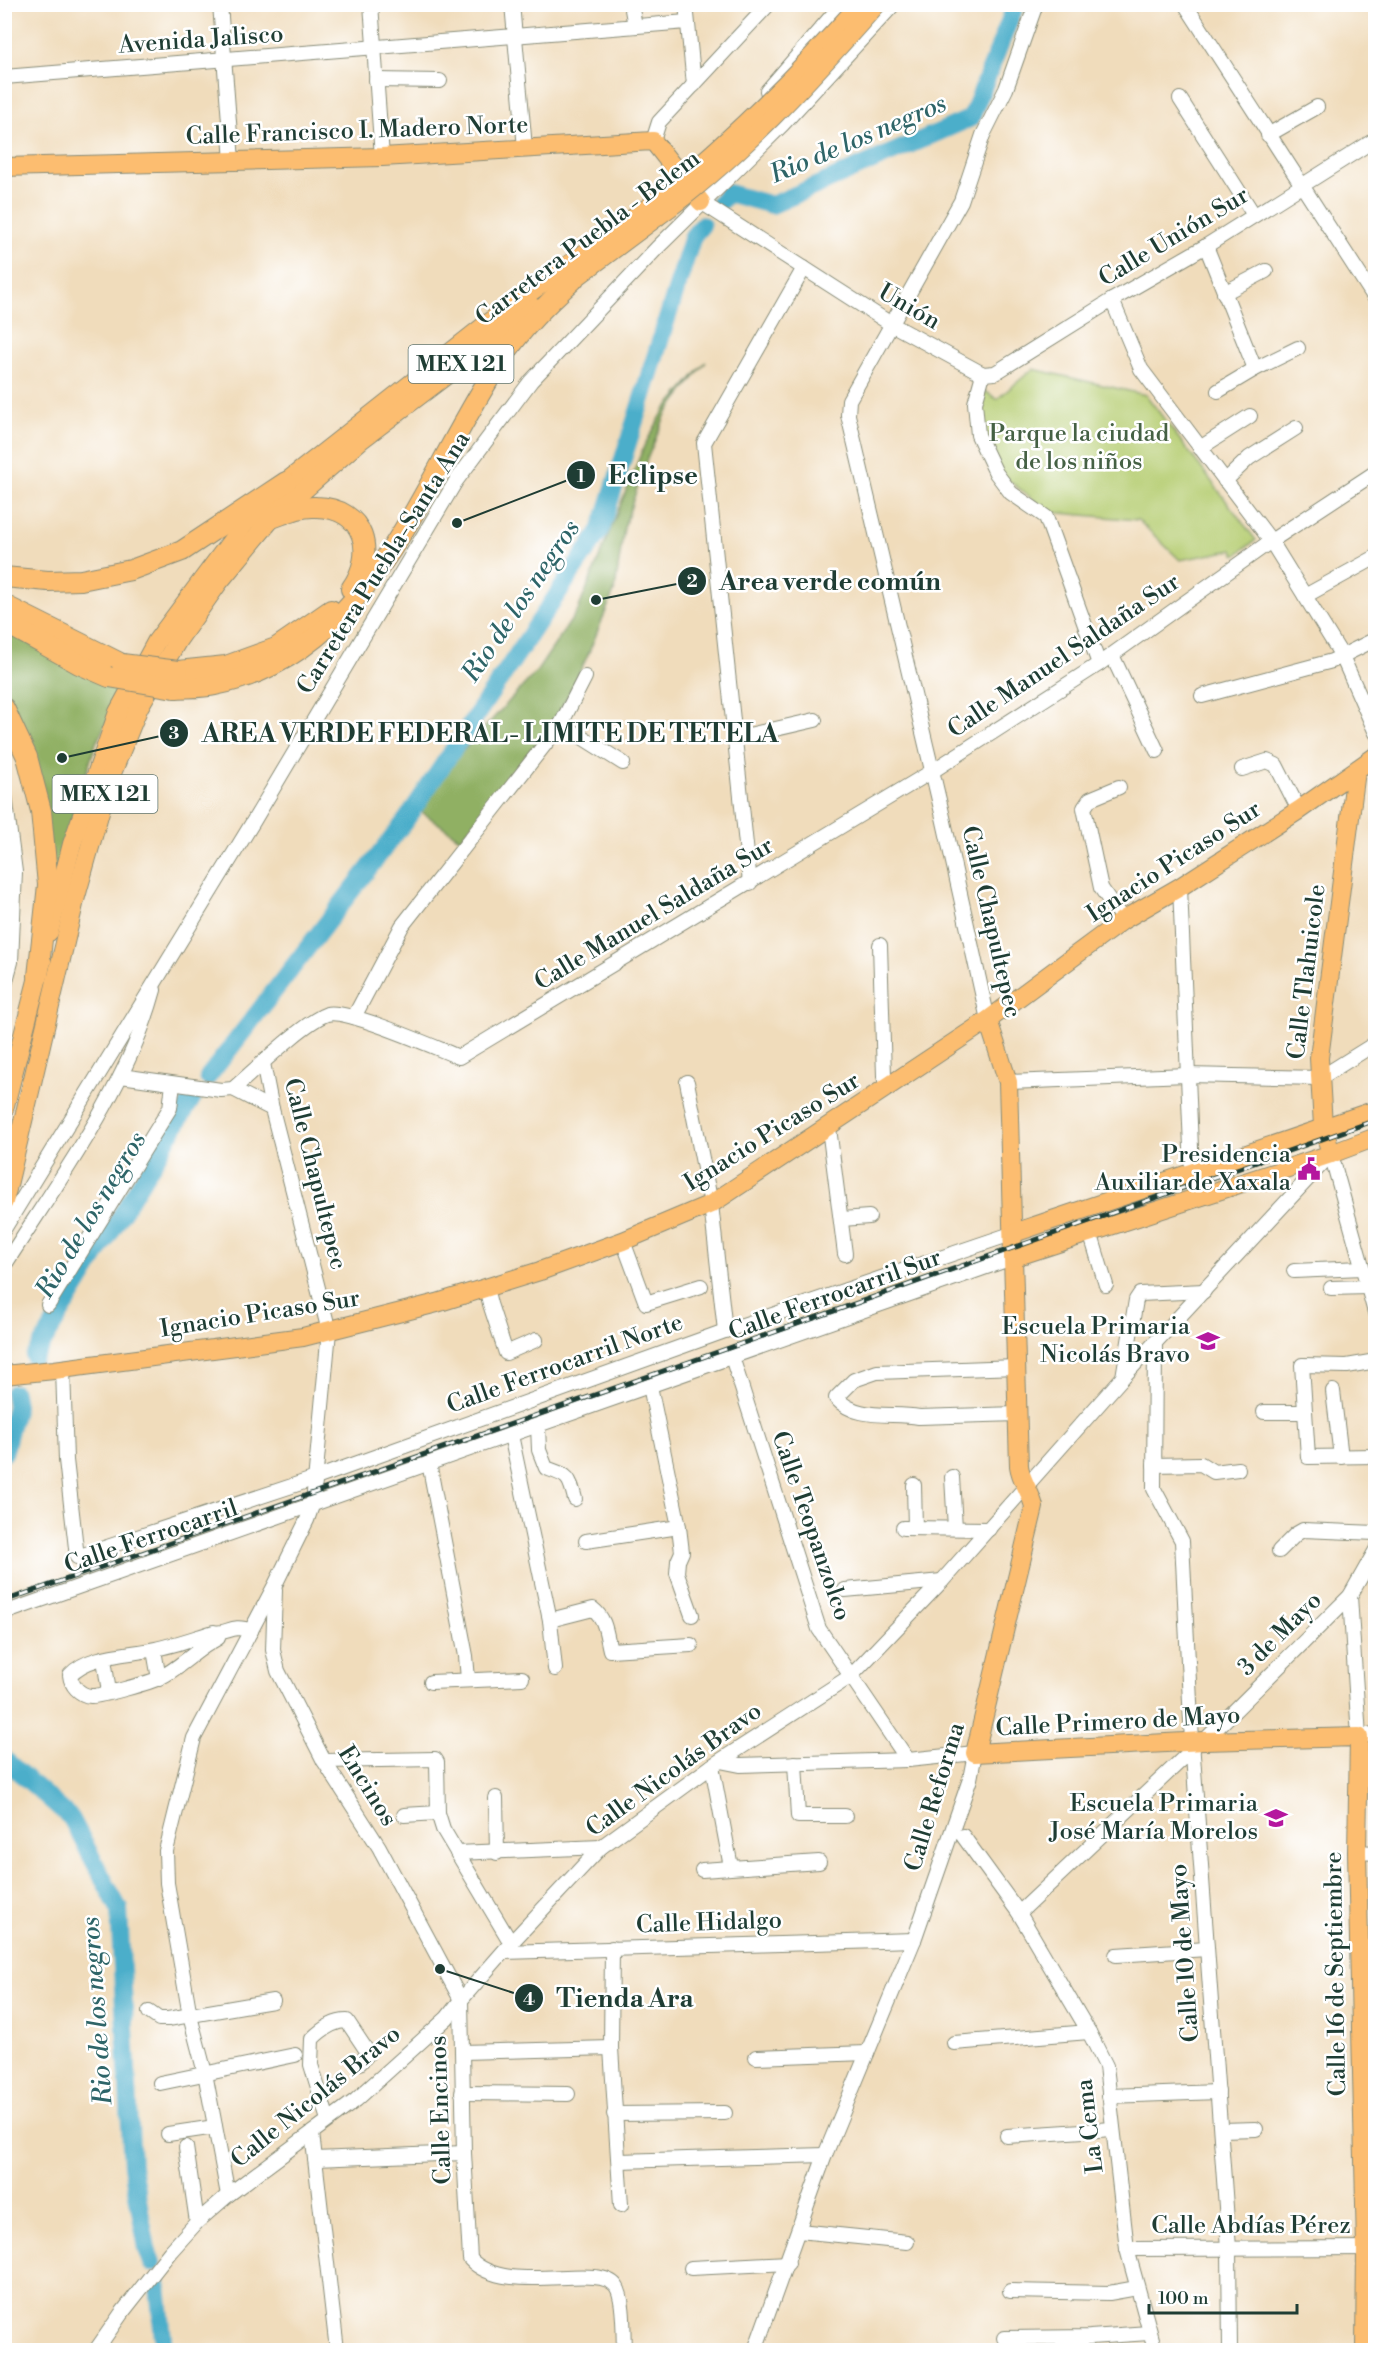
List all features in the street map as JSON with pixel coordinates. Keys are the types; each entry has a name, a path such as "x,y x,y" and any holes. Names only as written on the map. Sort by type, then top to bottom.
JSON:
{"highway":[{"path":"4,622 79,664 215,685 259,672 308,643 327,630 353,602 379,567 404,529 477,398 504,356 535,317 573,280"},
{"path":"4,578 48,581 81,580 131,570 182,551 286,482"},
{"path":"176,680 226,666 276,648 325,614 350,592 359,578 364,564 365,543 360,528 348,514 315,506 300,508 272,518"},
{"path":"4,605 115,670"},
{"path":"4,708 27,757 41,811 48,885 38,976"}],"main road":[{"name":"Carretera Puebla - Belem","path":"4,1202 75,900 108,783 139,707 178,640 219,582 272,518 362,439 573,280 653,212 686,177 751,117 860,4"},
{"name":"Carretera Puebla - Belem","path":"4,1109 10,1060 38,976 72,844 118,712 156,642 244,524 286,482 489,322 718,170 755,136 877,4"},
{"path":"653,141 701,202"},
{"name":"Calle Francisco I. Madero Norte","path":"4,167 382,156 653,141"},
{"name":"Ignacio Picaso Sur","path":"5,1374 63,1369 329,1331 437,1303 540,1271 623,1241 711,1204 829,1128 988,1020 1123,920 1180,887 1299,810 1376,756"},
{"name":"Calle Tlahuicole","path":"1331,1154 1323,1126 1319,1058 1356,771"},
{"name":"Calle Chapultepec","path":"988,1020 1008,1082 1014,1233"},
{"name":"Calle Ferrocarril Norte","path":"1014,1233 1323,1126 1376,1110"},
{"name":"Calle Ferrocarril Sur","path":"1015,1257 1331,1154 1376,1137"},
{"name":"Calle Reforma","path":"975,1753 1034,1507 1021,1478 1019,1466 1014,1233"},
{"name":"Calle Primero de Mayo","path":"975,1753 1367,1735"},
{"name":"Calle 16 de Septiembre","path":"1367,1735 1357,1852 1368,1953 1371,2248 1368,2341"}],"street":[{"path":"220,4 232,161"},
{"path":"371,4 382,156"},
{"path":"512,4 525,148"},
{"path":"631,4 635,26"},
{"path":"686,4 694,85"},
{"path":"653,141 659,122 769,4"},
{"path":"751,117 765,93 842,4"},
{"name":"Carretera Puebla-Santa Ana","path":"4,1229 253,822 456,481 531,381 701,202 782,125 894,4"},
{"name":"Calle Chapultepec","path":"988,1020 848,415 849,400 961,201 983,135 1006,89 1036,4"},
{"path":"1185,4 1376,300"},
{"name":"Avenida Jalisco","path":"4,77 687,22"},
{"path":"376,80 440,81"},
{"path":"1180,99 1254,215"},
{"path":"1268,135 1317,106"},
{"name":"Calle Unión Sur","path":"989,374 1206,246 1376,139"},
{"name":"Unión","path":"701,202 891,324 989,374"},
{"path":"1206,246 1254,369"},
{"path":"750,883 704,443 804,268"},
{"path":"1224,293 1266,271"},
{"path":"1112,300 1141,369 1271,541 1342,656 1376,733"},
{"path":"1218,391 1254,369 1298,348"},
{"path":"989,374 975,403 978,435 996,473 1011,493 1046,517 1099,664"},
{"path":"1200,448 1250,416"},
{"path":"1225,481 1249,458 1296,428"},
{"name":"Calle Manuel Saldaña Sur","path":"233,1089 308,1026 329,1013 354,1017 459,1057 931,772 1099,664 1271,541 1376,472"},
{"path":"1305,596 1376,557"},
{"path":"1202,696 1332,661 1376,639"},
{"path":"1112,655 1157,751"},
{"path":"354,1017 402,926 561,724 585,677"},
{"path":"736,738 815,720"},
{"path":"561,724 623,763"},
{"path":"1242,770 1267,761 1276,765 1299,810"},
{"path":"4,788 15,872 11,962 4,988"},
{"path":"1119,788 1090,799 1084,808 1101,888 1123,920"},
{"path":"1180,887 1192,1172"},
{"path":"880,945 884,1076 887,1088"},
{"path":"4,1266 121,1076 147,1018 158,975"},
{"path":"1008,1082 1187,1075 1320,1078 1376,1043"},
{"name":"Calle Chapultepec","path":"228,2195 205,2073 190,2016 167,1883 166,1851 194,1738 308,1520 316,1478 329,1331 272,1109 263,1063"},
{"path":"121,1076 221,1090 233,1089 272,1109"},
{"path":"687,1082 711,1204 725,1331"},
{"path":"48,1305 170,1108 174,1084"},
{"path":"829,1128 845,1254"},
{"name":"Calle Tlahuicole","path":"1331,1154 1376,1316"},
{"name":"Calle Nicolás Bravo","path":"96,2350 121,2314 197,2222 228,2195 356,2100 447,2018 460,2000 601,1847 716,1763 851,1676 942,1581 1123,1377 1331,1154"},
{"path":"842,1219 869,1217"},
{"path":"1090,1232 1106,1286"},
{"name":"Calle Ferrocarril Norte","path":"316,1478 725,1331 1014,1233"},
{"path":"623,1241 646,1303 701,1286"},
{"name":"Calle Ferrocarril Sur","path":"313,1503 1015,1257"},
{"path":"1294,1271 1362,1268"},
{"path":"486,1287 506,1353 536,1340"},
{"path":"1331,1288 1371,1294"},
{"path":"1123,1377 1136,1300 1140,1294 1204,1291"},
{"name":"Calle 10 de Mayo","path":"1155,1343 1154,1489 1182,1541 1207,1949 1229,2248 1230,2350"},
{"name":"Calle Teopanzolco","path":"732,1357 819,1629 908,1760"},
{"path":"1376,1361 1347,1366 1302,1365 1308,1457 1376,1456"},
{"path":"1017,1367 877,1372 854,1380 836,1398 850,1409 866,1414 903,1414 918,1417 1018,1413"},
{"name":"Calle Ferrocarril","path":"63,1369 66,1460 77,1557 316,1478"},
{"path":"650,1386 679,1527 682,1552 678,1561 677,1573 692,1615"},
{"path":"1333,1392 1341,1457"},
{"path":"1264,1412 1305,1412"},
{"path":"538,1426 540,1459 546,1468 570,1479 575,1498"},
{"path":"511,1435 550,1620 555,1669"},
{"path":"429,1463 466,1656 468,1679"},
{"path":"1154,1465 1201,1464 1214,1472 1238,1469"},
{"path":"952,1477 955,1528"},
{"path":"914,1485 909,1528 989,1529"},
{"name":"Calle Ferrocarril","path":"4,1612 313,1503"},
{"path":"586,1541 679,1527"},
{"path":"1279,1551 1303,1530 1376,1533"},
{"name":"3 de Mayo","path":"1018,1913 1350,1596 1376,1550"},
{"path":"845,1590 942,1581"},
{"name":"Encinos","path":"276,1585 273,1650 278,1671 324,1761 378,1847 460,2000"},
{"name":"Calle 16 de Septiembre","path":"1350,1596 1367,1735"},
{"path":"550,1620 593,1609 602,1615 610,1650 691,1645"},
{"path":"196,1644 104,1659 77,1667 70,1674 71,1683 80,1692 92,1696 159,1679 196,1644 214,1632 219,1633 241,1627 251,1631"},
{"path":"154,1650 159,1679"},
{"path":"104,1659 109,1692"},
{"path":"431,1682 522,1678"},
{"name":"Calle Primero de Mayo","path":"716,1763 740,1765 908,1760 975,1753"},
{"name":"Calle Reforma","path":"756,2350 825,2155 914,1940 970,1779 975,1753"},
{"path":"324,1761 432,1758 437,1762 438,1813 443,1829 508,1948"},
{"path":"716,1763 731,1867"},
{"path":"795,1763 798,1816 845,1816"},
{"path":"496,1798 497,1853"},
{"path":"404,1815 438,1813"},
{"name":"La Cema","path":"963,1836 1018,1913 1089,2032 1106,2066 1126,2249 1155,2350"},
{"path":"457,1853 601,1847"},
{"path":"1357,1852 1376,1853"},
{"path":"702,1870 819,1862"},
{"name":"Calle Hidalgo","path":"508,1948 612,1948 914,1940"},
{"path":"612,1948 611,2048 621,2205"},
{"path":"1116,1955 1207,1949"},
{"name":"Calle Encinos","path":"460,2000 464,2152 470,2259 475,2265 497,2276 525,2279 601,2277 615,2285 621,2296 624,2350"},
{"path":"149,2012 159,2019 190,2016 273,2001"},
{"path":"328,2120 311,2065 312,2039 318,2032 340,2021 347,2021 367,2051 367,2055 360,2063"},
{"path":"954,2043 1089,2032"},
{"path":"463,2052 611,2048"},
{"path":"756,2057 867,2054"},
{"path":"160,2083 295,2055"},
{"path":"1109,2096 1218,2092"},
{"path":"462,2093 568,2094"},
{"path":"614,2114 725,2113"},
{"path":"168,2134 215,2127"},
{"path":"1007,2136 1113,2129"},
{"path":"1221,2130 1256,2129"},
{"path":"312,2133 337,2350"},
{"path":"186,2147 197,2222"},
{"path":"315,2159 464,2152"},
{"path":"619,2161 825,2155"},
{"path":"799,2231 907,2242"},
{"name":"Calle Abdías Pérez","path":"1126,2249 1371,2248"},
{"path":"691,2268 788,2263"},
{"path":"1010,2291 1108,2293 1137,2288"},
{"path":"1004,2338 1090,2337 1149,2332"}],"green space":[{"path":"706,362 666,414 645,464 624,528 615,589 587,657 556,719 461,839 416,808 434,782 537,671 578,610 644,446 664,411"},
{"name":"Parque la ciudad de los niños","path":"1033,369 1146,395 1256,540 1236,555 1233,550 1180,560 1138,520 1049,512 998,472 980,431 978,404 983,390 997,399"},
{"path":"4,631 125,688 96,743 51,886 12,706 5,693"}],"waterway":[{"name":"Rio de los negros","path":"720,202 728,193 772,205 971,118 1016,4"},
{"name":"Rio de los negros","path":"208,1077 406,820 601,529 693,236 702,225"},
{"name":"Rio de los negros","path":"34,1357 192,1099"},
{"name":"Rio de los negros","path":"4,1453 16,1406 14,1393"},
{"name":"Rio de los negros","path":"4,1759 71,1818 119,1909 132,2166 147,2249 152,2263"},
{"name":"Rio de los negros","path":"158,2285 164,2350"}],"railway":[{"path":"4,1601 1376,1120"}],"place":[{"name":"Eclipse","path":"457,523"},
{"name":"Area verde común","path":"596,600"},
{"name":"AREA VERDE FEDERAL- LIMITE DE TETELA","path":"62,758"},
{"name":"Presidencia Auxiliar de Xaxala","path":"1309,1169"},
{"name":"Escuela Primaria Nicolás Bravo","path":"1208,1341"},
{"name":"Escuela Primaria José María Morelos","path":"1276,1818"},
{"name":"Tienda Ara","path":"440,1969"}]}
